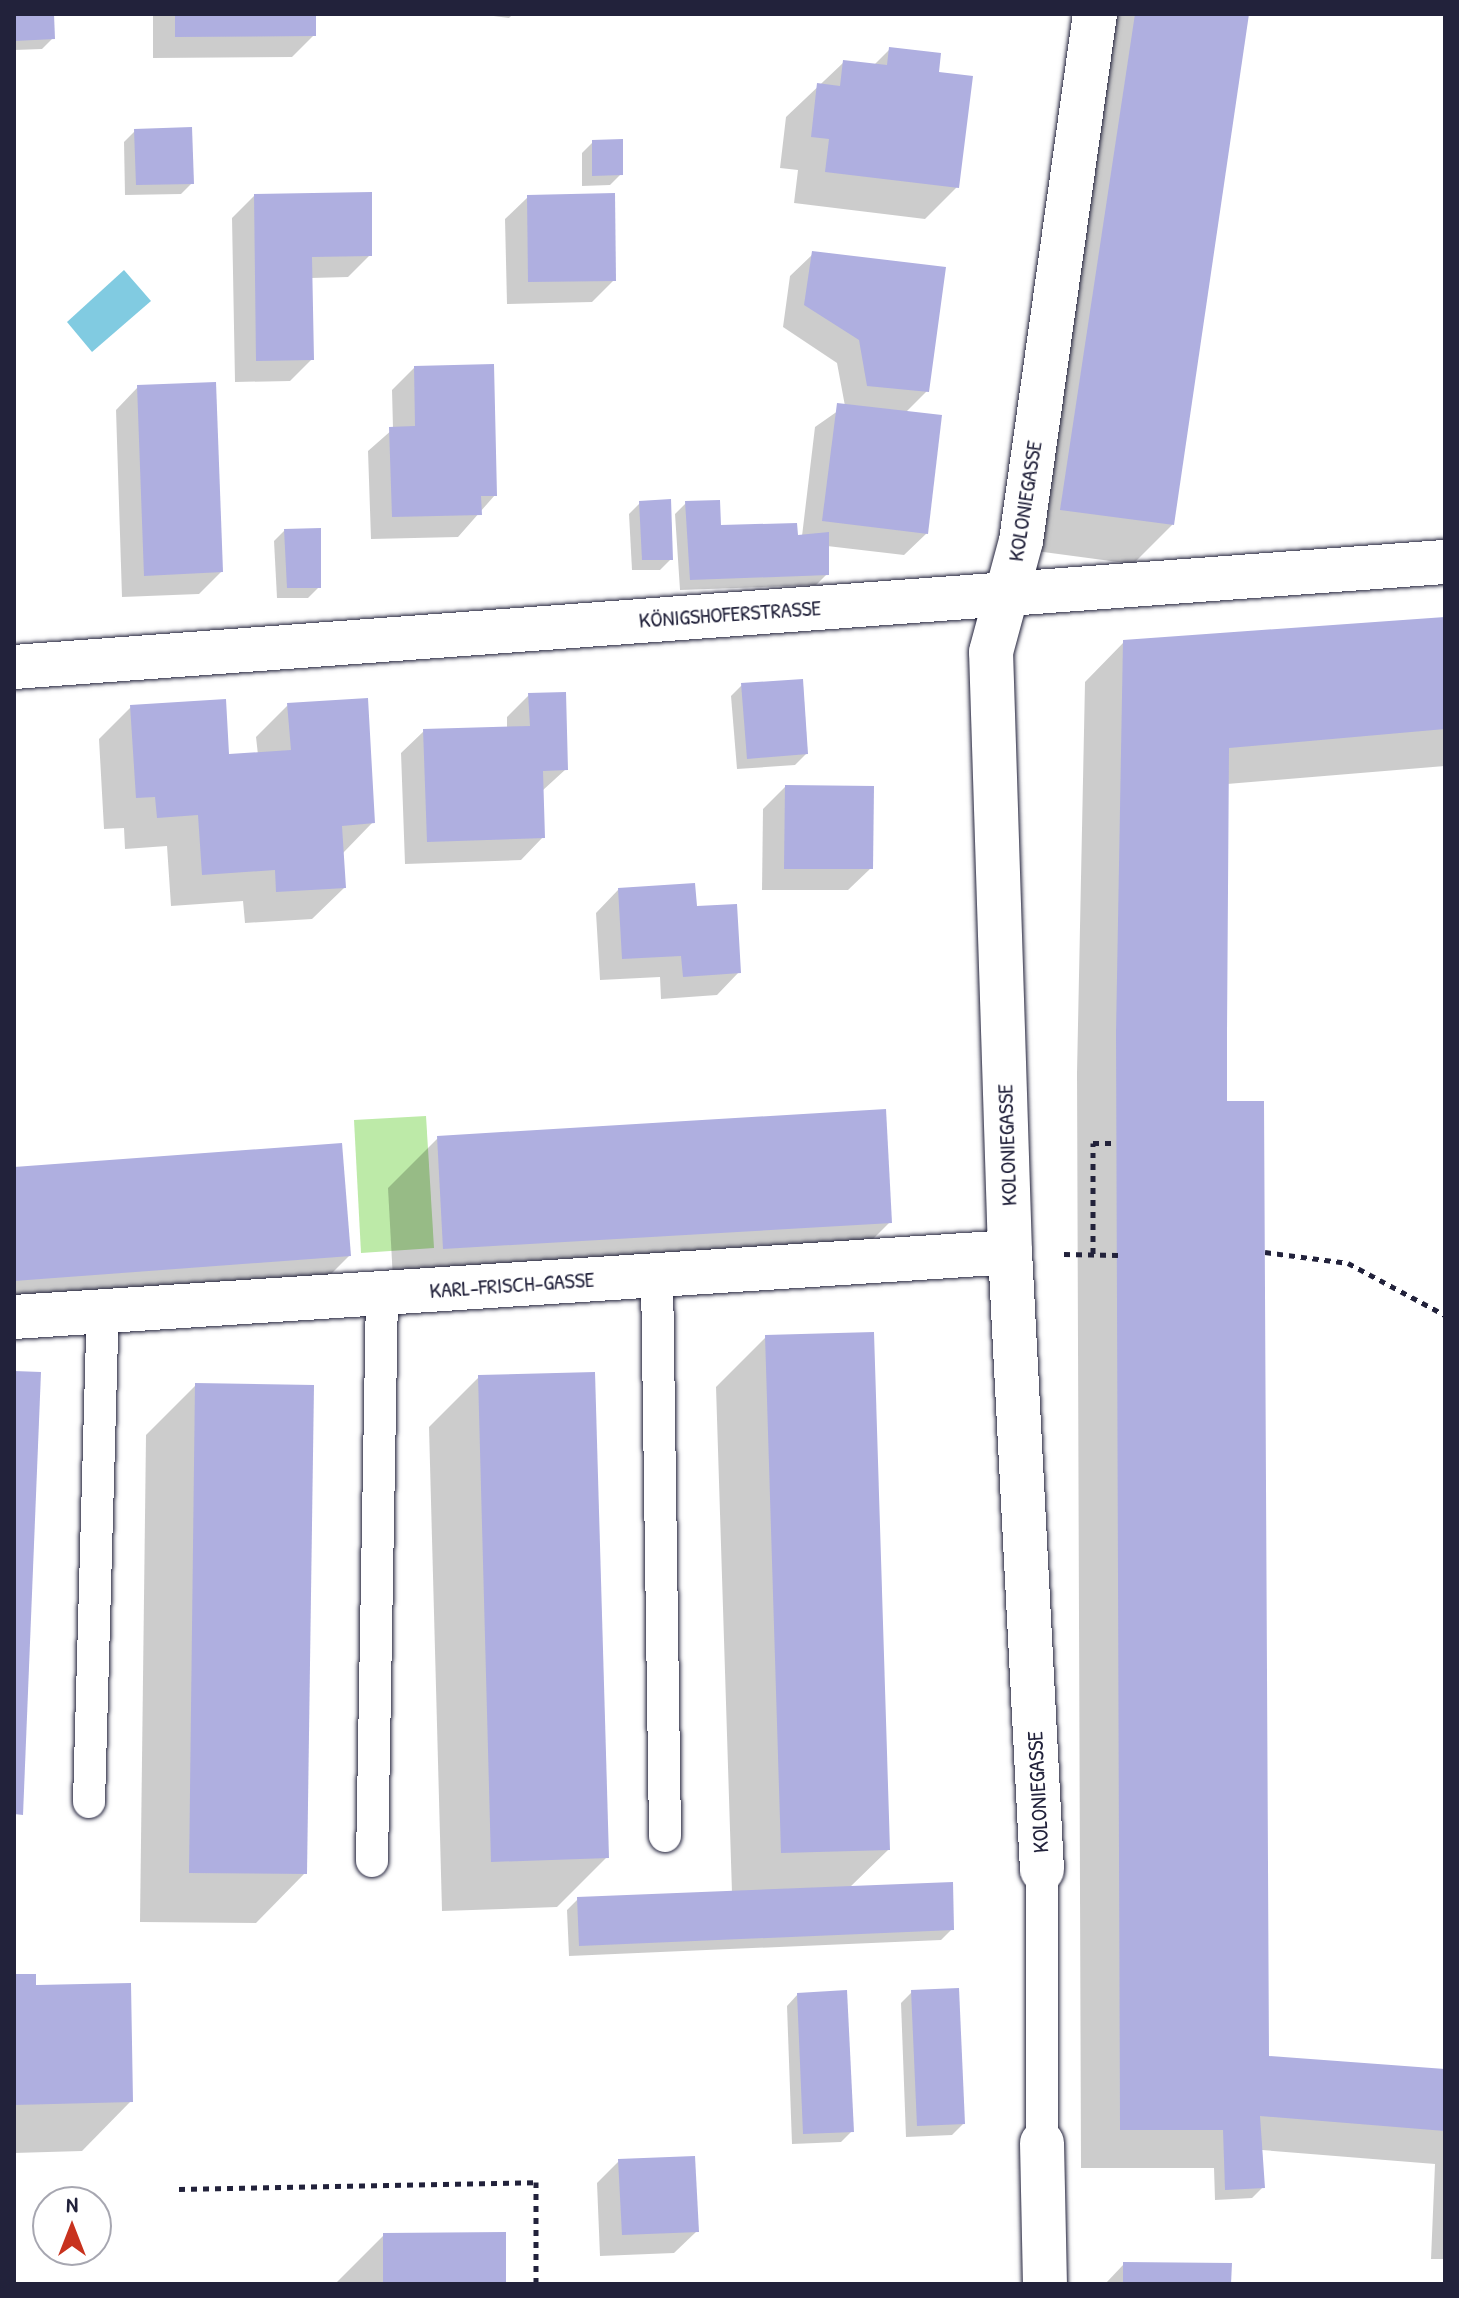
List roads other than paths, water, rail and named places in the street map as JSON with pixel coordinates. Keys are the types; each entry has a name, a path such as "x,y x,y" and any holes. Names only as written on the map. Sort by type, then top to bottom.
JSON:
{"street":[{"name":"KOLONIEGASSE","path":"1042,1870 1010,1252 991,652 1021,541 1095,14"},
{"name":"KÖNIGSHOFERSTRASSE","path":"14,667 1445,562"},
{"name":"KARL-FRISCH-GASSE","path":"14,1317 1010,1252"},
{"name":"KOLONIEGASSE","path":"1042,2143 1045,2284"}],"lane":[{"path":"657,1275 665,1836"},
{"path":"372,1861 382,1293"},
{"path":"89,1802 103,1311"},
{"name":"KOLONIEGASSE","path":"1042,1870 1042,2143"}],"water":[{"path":"124,270 151,301 92,352 67,322"}]}
